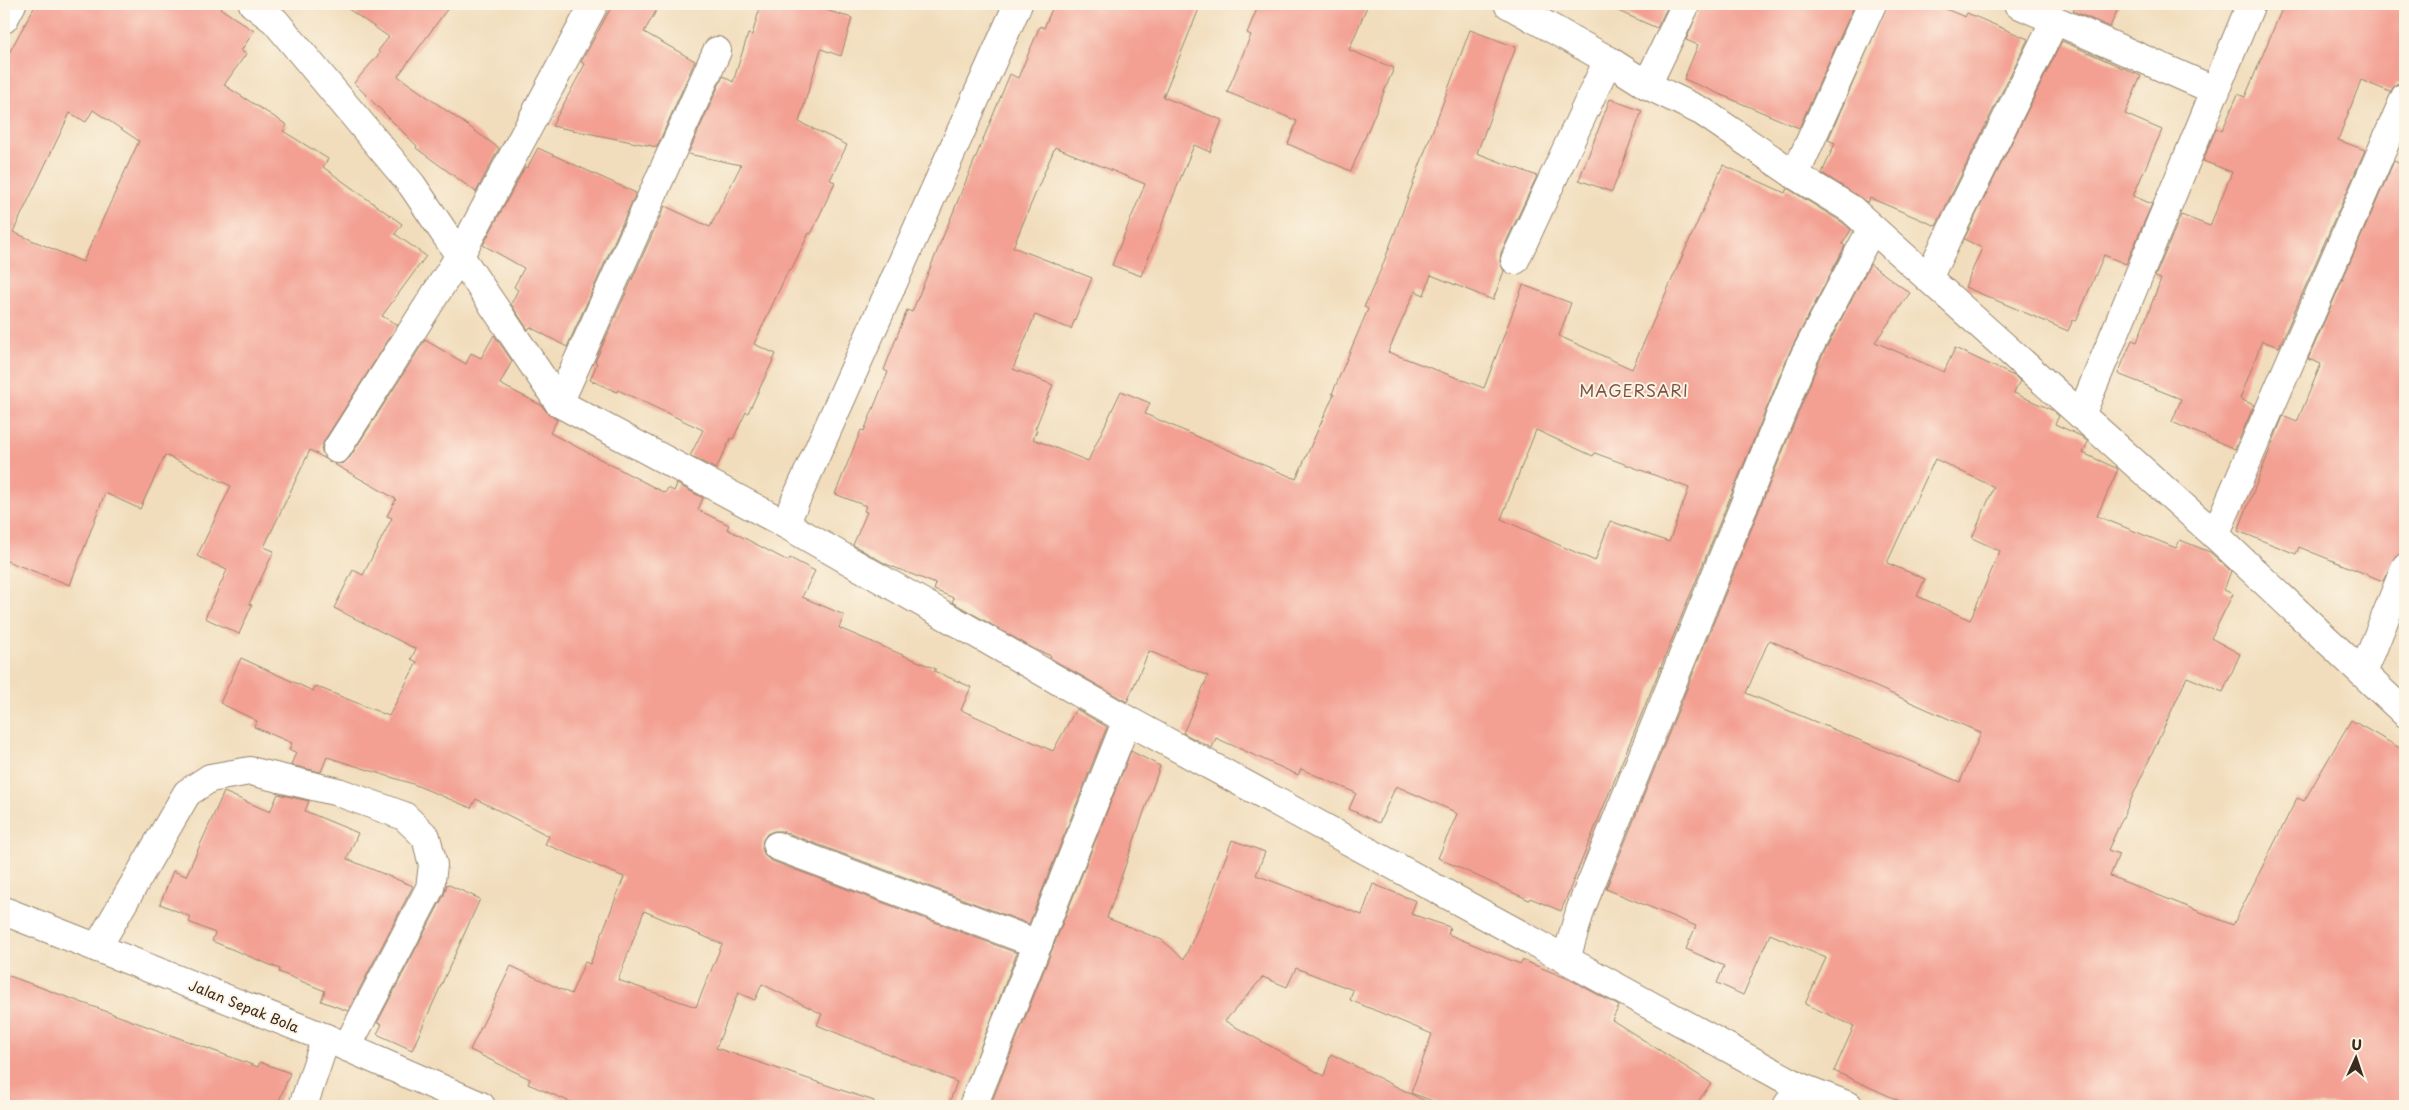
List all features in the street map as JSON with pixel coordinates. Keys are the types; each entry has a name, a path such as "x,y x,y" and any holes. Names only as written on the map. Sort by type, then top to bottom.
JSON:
{"street":[{"path":"4,19 12,4"},
{"path":"253,4 276,21 412,185 559,403 785,524 1127,720 1566,959 1794,1096 1848,1106"},
{"path":"337,449 459,257 594,4"},
{"path":"785,524 1018,4"},
{"path":"1508,4 1608,60 1647,85 1703,112 1795,175 1851,209 2215,535 2405,713"},
{"path":"1647,85 1686,4"},
{"path":"1795,175 1872,4"},
{"path":"2018,4 2216,90"},
{"path":"2082,415 2251,4"},
{"path":"1928,278 2055,20"},
{"path":"559,403 717,51"},
{"path":"1514,260 1608,60"},
{"path":"2215,535 2405,97"},
{"path":"1566,959 1581,908 1804,357 1872,228"},
{"path":"2363,673 2405,568"},
{"path":"973,1106 1127,720"},
{"path":"97,948 187,793 210,778 250,771 338,792 404,816 426,837 433,865 430,888 336,1043 303,1106"},
{"path":"776,846 1038,944"},
{"name":"Jalan Sepak Bola","path":"4,911 336,1043 482,1106"}],"building":[{"path":"36,4 214,4 254,31 241,51 246,54 224,85 287,125 283,131 328,159 323,167 402,224 395,234 426,256 382,316 398,325 324,441 321,449 326,459 310,450 264,547 274,551 249,604 252,605 239,634 205,618 227,570 197,556 231,486 165,455 140,509 105,493 70,585 4,560 4,62","holes":["93,110 139,141 83,262 13,232 70,113 86,122"]},
{"path":"341,4 451,4 398,76 499,148 476,192 416,148 417,146 354,83 380,53 378,51 389,37"},
{"path":"613,4 660,4 644,32 695,61 657,147 552,126 585,64 581,62"},
{"path":"761,4 806,4 852,18 841,56 821,49 799,122 847,145 830,180 835,182 811,234 809,233 791,270 789,269 754,344 776,354 748,413 746,412 733,439 731,438 716,469 690,456 703,430 618,390 617,392 590,380 597,363 595,362 665,206 710,227 741,165 688,154 723,76 733,82 748,34 752,35"},
{"path":"1054,4 1201,4 1163,97 1222,120 1210,152 1194,145 1141,276 1112,265 1145,184 1055,147 1013,247 1092,278 1071,329 1035,315 1013,369 1053,385 1035,429 1037,430 1033,439 1088,461 1121,391 1150,403 1145,414 1296,479 1334,394 1332,394 1368,309 1364,307 1382,267 1470,30 1516,47 1477,153 1537,176 1501,253 1500,262 1504,271 1493,300 1431,275 1424,295 1415,291 1388,352 1484,388 1523,285 1571,303 1559,336 1632,369 1723,165 1785,193 1787,188 1842,222 1851,230 1842,244 1845,246 1790,351 1561,911 1530,898 1529,900 1438,858 1457,814 1453,811 1396,786 1379,823 1349,809 1356,793 1301,769 1298,775 1216,738 1212,748 1183,733 1208,676 1149,651 1127,702 1050,658 1051,656 1034,649 952,602 954,598 934,590 936,584 886,564 853,545 867,512 864,511 866,506 835,494 861,430 864,431 888,372 884,370 907,310 912,312 1010,74 1018,78 1040,26 1044,28","holes":["1536,430 1593,456 1595,453 1689,488 1669,542 1610,521 1595,561 1501,519"]},
{"path":"1259,4 1368,4 1349,50 1394,68 1351,171 1288,144 1297,121 1227,92 1251,35 1247,33"},
{"path":"1602,4 1669,4 1657,28"},
{"path":"1701,4 1855,4 1799,128 1684,79 1698,45 1686,40"},
{"path":"1887,4 1934,4 1965,17 1967,13 2028,39 1936,226 1870,198 1868,203 1822,173 1835,143 1828,140"},
{"path":"2077,4 2120,4 2110,27 2073,11"},
{"path":"2284,4 2405,4 2405,82 2396,84 2390,92 2361,80 2338,140 2365,150 2279,347 2262,341 2240,399 2254,405 2235,449 2172,422 2181,399 2118,374 2132,340 2137,342 2161,279 2155,277 2181,215 2210,226 2232,172 2203,161 2216,128 2222,131 2238,94 2245,97"},
{"path":"2062,41 2141,76 2125,114 2162,130 2133,196 2152,204 2126,264 2104,255 2076,321 2073,320 2068,331 1965,287 1982,248 1964,239"},
{"path":"1610,99 1642,111 1612,192 1579,180"},
{"path":"538,148 636,193 567,347 530,327 528,330 511,304 518,290 514,287 524,268 483,245 525,167 527,168"},
{"path":"2394,161 2405,166 2405,553 2395,556 2383,581 2299,547 2296,554 2238,531 2283,416 2297,422 2321,364 2308,359"},
{"path":"1870,264 1910,293 1875,342 1944,372 1955,348 2016,377 2020,381 2014,393 2052,410 2059,416 2055,424 2081,436 2088,442 2083,453 2118,469 2097,516 2176,548 2180,540 2210,552 2231,571 2224,590 2233,594 2211,638 2240,654 2223,692 2187,677 2108,850 2119,854 2110,876 2233,925 2297,798 2304,801 2351,720 2405,751 2405,1106 1911,1106 1834,1071 1854,1026 1805,1004 1826,958 1770,934 1743,995 1717,983 1724,966 1686,949 1696,926 1606,889 1818,364","holes":["1935,459 1994,487 1972,538 2000,551 1970,620 1917,596 1925,579 1887,563","1769,640 1981,733 1960,782 1746,693"]},
{"path":"494,335 512,361 500,384 541,405 557,420 550,433 665,493 668,488 674,491 677,484 703,498 698,510 729,525 727,529 788,561 790,558 815,571 802,597 844,615 839,628 936,669 934,671 971,687 961,710 1053,751 1076,709 1107,727 1029,924 782,831 774,831 767,834 763,840 762,849 765,856 772,861 1017,953 958,1106 948,1106 957,1082 817,1025 822,1014 762,984 755,1000 738,993 716,1048 874,1101 873,1106 580,1106 528,1084 530,1079 470,1050 511,966 571,994 585,962 590,964 624,877 545,844 549,836 476,799 471,808 413,784 327,757 321,772 291,765 296,752 289,750 292,743 254,727 257,721 220,703 241,658 313,691 315,686 389,716 417,662 411,659 416,649 334,608 353,570 363,575 392,518 387,516 396,499 334,464 344,463 350,457 425,340 466,364 471,353 481,358","holes":["644,911 722,944 696,1007 618,980"]},
{"path":"1131,751 1160,766 1107,918 1162,940 1184,959 1207,908 1232,840 1265,852 1256,875 1362,915 1373,884 1416,901 1411,914 1450,927 1448,934 1520,964 1522,960 1571,980 1619,1006 1612,1020 1711,1083 1695,1106 1447,1106 1411,1093 1432,1034 1350,1000 1353,990 1296,968 1287,987 1263,977 1225,1021 1324,1076 1331,1054 1435,1106 990,1106"},
{"path":"224,792 270,812 278,794 309,801 305,811 358,833 347,859 413,886 348,1011 321,1001 325,991 279,972 280,969 212,941 215,933 189,922 191,917 160,904 173,871 186,876"},
{"path":"447,884 480,899 412,1050 377,1034 382,1024 377,1023 444,895"},
{"path":"4,974 258,1067 260,1062 290,1073 277,1106 4,1106"}],"district":[{"name":"MAGERSARI","path":"1634,390"}]}
